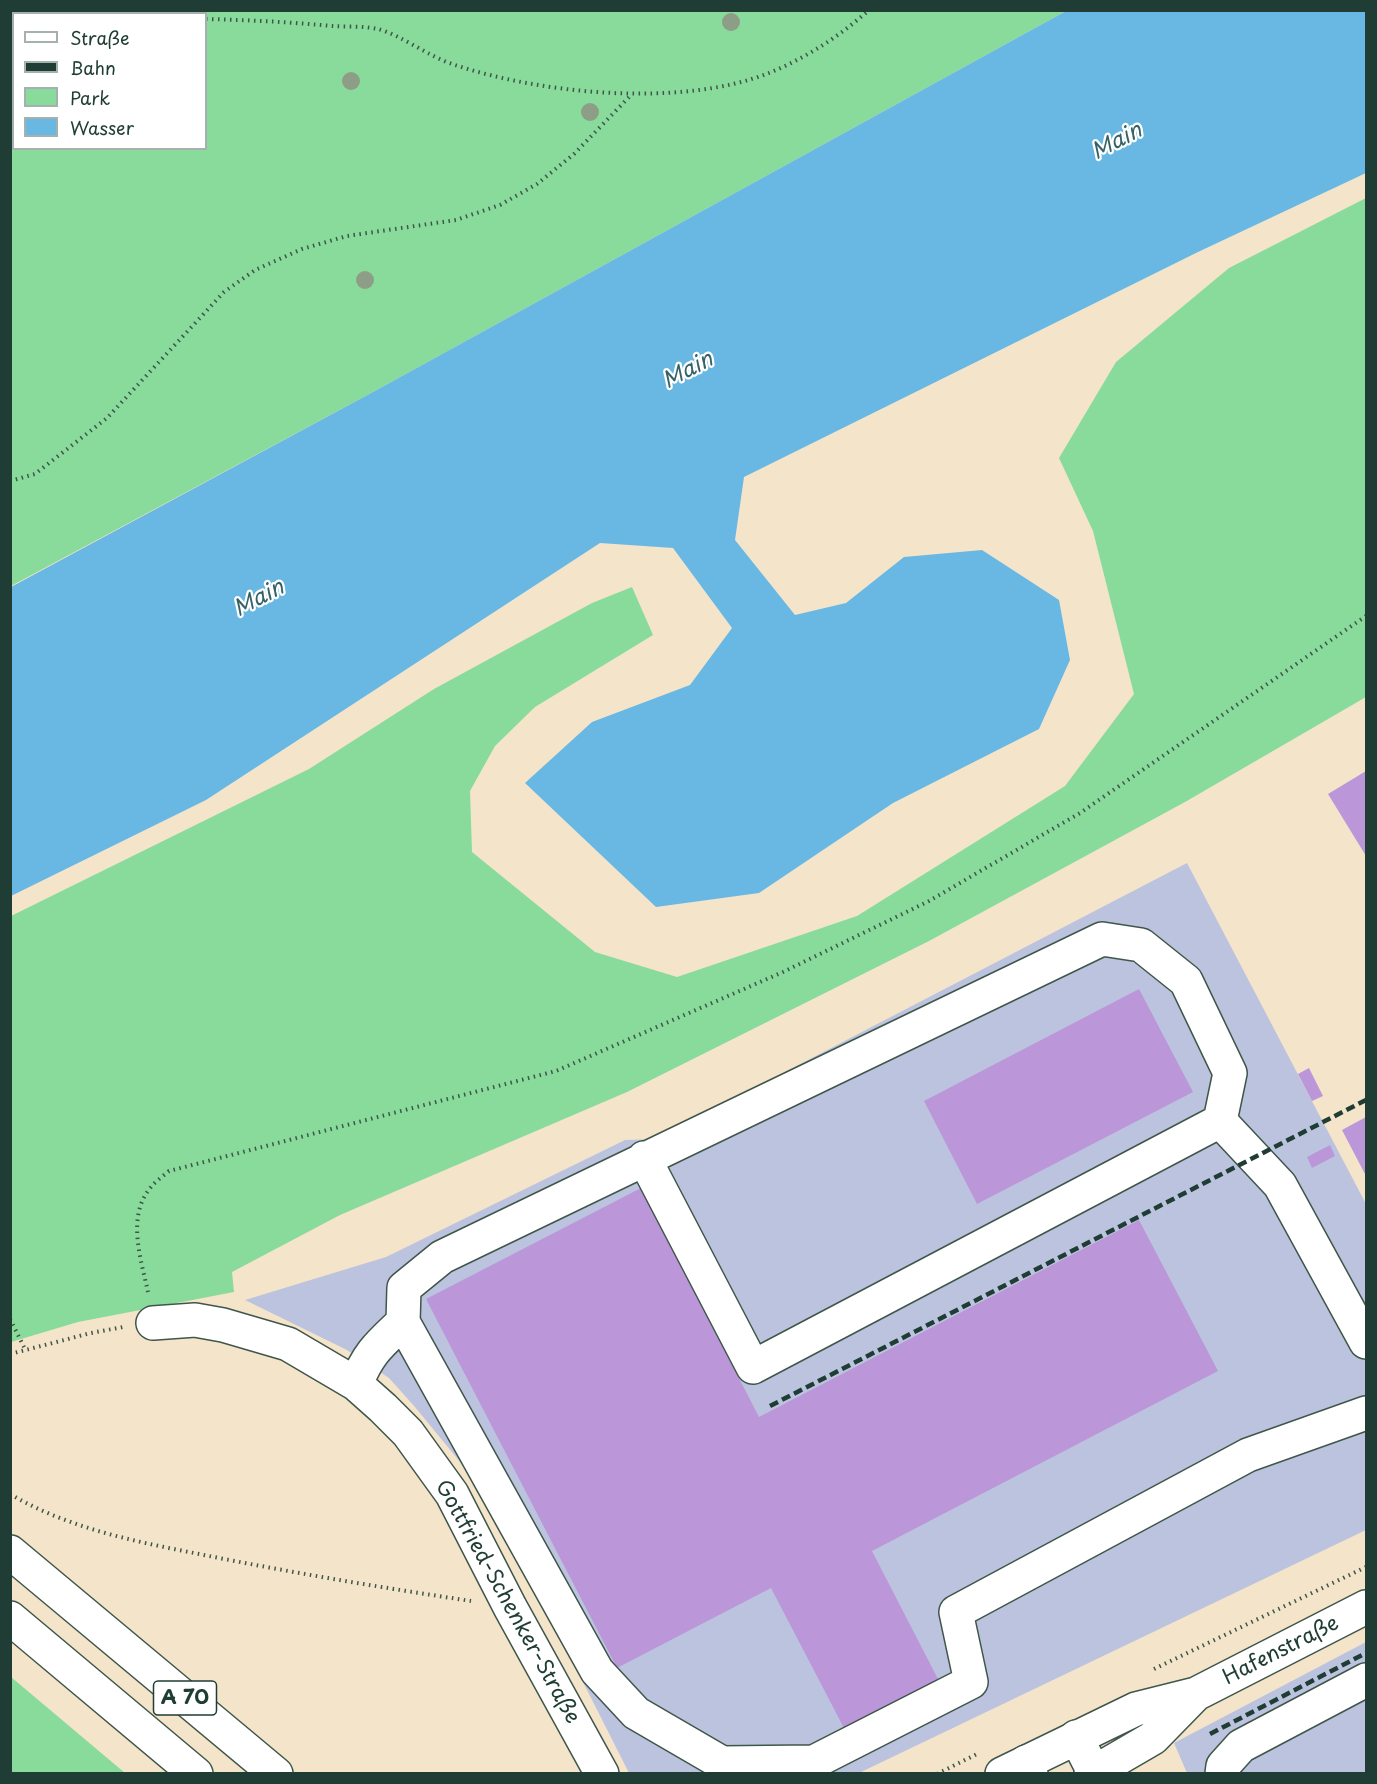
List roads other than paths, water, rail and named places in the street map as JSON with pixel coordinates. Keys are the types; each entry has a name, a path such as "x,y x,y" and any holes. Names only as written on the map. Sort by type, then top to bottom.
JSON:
{"main road":[{"path":"1220,1121 1230,1073 1186,981 1141,945 1102,939 442,1257 405,1288 403,1322 597,1671 636,1713 722,1763 814,1762 971,1682 956,1612 1248,1455 1366,1413"},
{"path":"644,1158 753,1367 1220,1121"},
{"path":"1220,1121 1280,1185 1366,1342"},
{"name":"Gottfried-Schenker-Straße","path":"153,1323 195,1320 255,1332 288,1344 356,1384 408,1433 452,1494 510,1607 602,1773"},
{"path":"356,1384 365,1362 375,1348 403,1322"},
{"name":"A 70","path":"10,1552 276,1773"},
{"name":"Hafenstraße","path":"1020,1770 1076,1737 1136,1709 1196,1694 1366,1607"},
{"name":"A 70","path":"10,1618 196,1773"},
{"path":"1223,1769 1241,1746 1366,1680"},
{"name":"Hafenstraße","path":"1094,1773 1153,1738 1196,1694"},
{"path":"1076,1737 1094,1773"}],"water":[{"name":"Main","path":"1066,11 1366,11 1366,173 1198,252 744,477 735,540 795,615 846,603 904,557 982,550 1059,600 1070,660 1039,729 893,803 759,893 656,907 525,783 592,722 690,685 732,628 673,548 600,543 206,800 11,896 11,587 373,392"}],"railway":[{"path":"770,1406 1366,1100"},
{"path":"1210,1734 1366,1653"}]}
